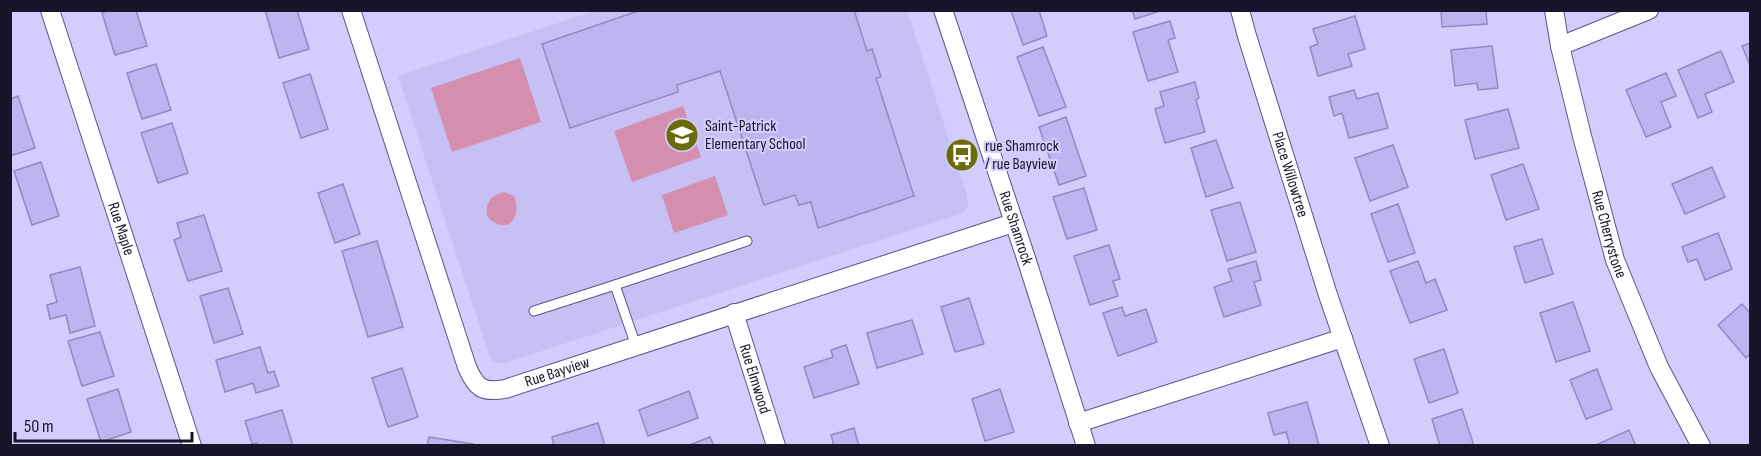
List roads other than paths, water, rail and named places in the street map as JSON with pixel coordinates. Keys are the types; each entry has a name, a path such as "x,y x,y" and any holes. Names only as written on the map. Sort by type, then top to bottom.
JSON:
{"street":[{"name":"Rue Maple","path":"50,10 192,446"},
{"name":"Rue Bayview","path":"351,10 467,367 472,380 478,387 485,390 505,389 1013,223"},
{"name":"Rue Shamrock","path":"943,10 1086,446"},
{"name":"Place Willowtree","path":"1240,10 1343,338 1380,446"},
{"name":"Rue Cherrystone","path":"1554,10 1582,136 1615,260 1659,367 1701,446"},
{"path":"1560,45 1649,10"},
{"name":"Rue Elmwood","path":"734,313 776,446"},
{"path":"1078,423 1343,338"}],"lane":[{"path":"534,311 747,241"},
{"path":"615,285 636,346"}],"place":[{"name":"Saint-Patrick Elementary School","path":"682,135"},
{"name":"rue Shamrock / rue Bayview","path":"962,155"}]}
